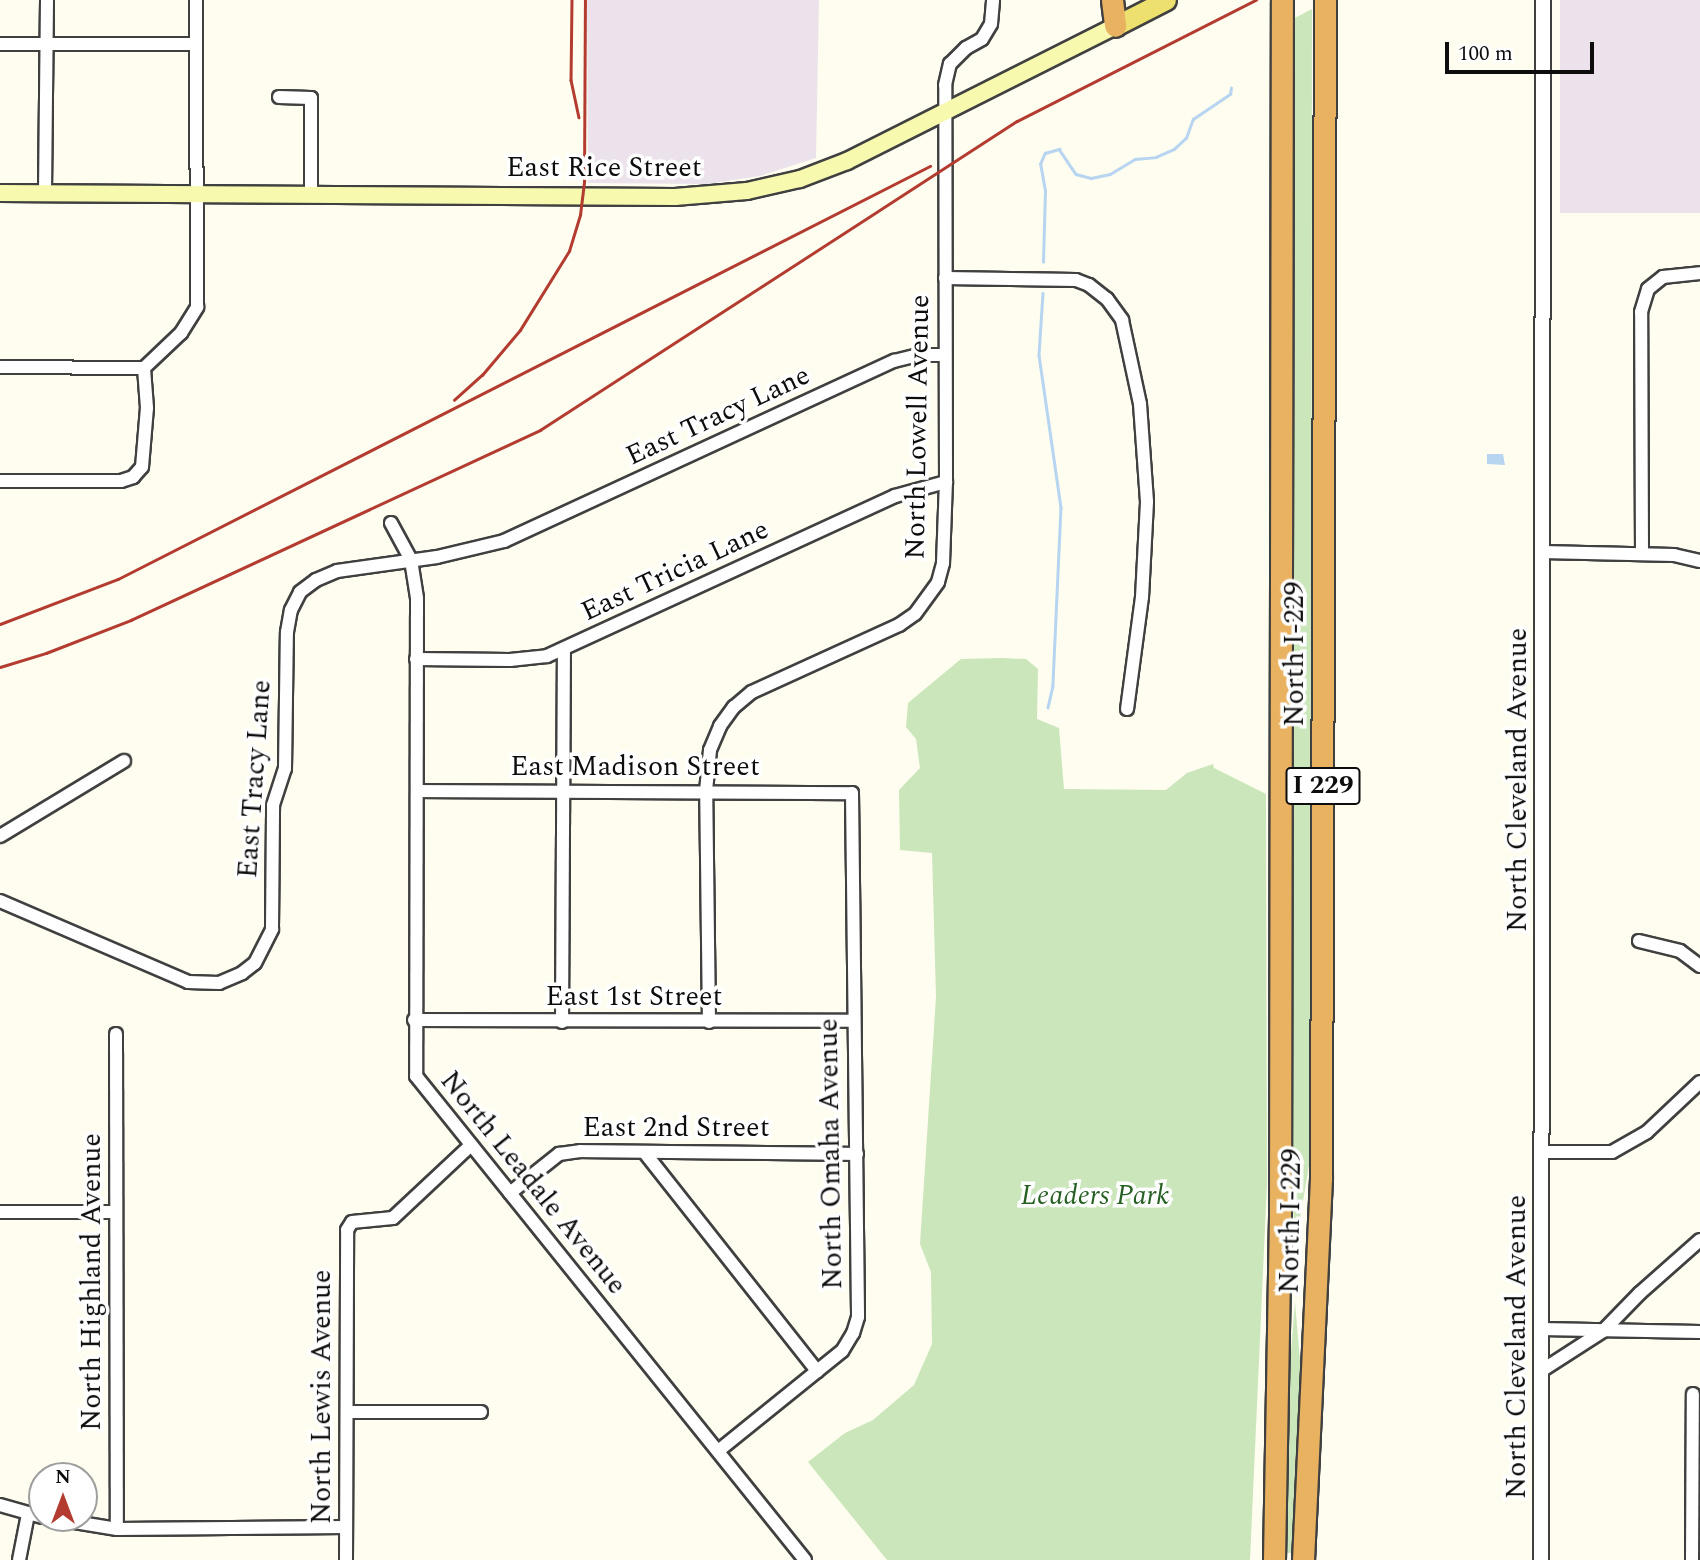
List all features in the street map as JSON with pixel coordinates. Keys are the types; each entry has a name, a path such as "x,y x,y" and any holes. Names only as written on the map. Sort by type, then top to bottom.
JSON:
{"highway":[{"path":"1112,0 1121,15"},
{"name":"North I-229","path":"1274,1560 1280,1216 1282,0"},
{"name":"North I-229","path":"1303,1560 1320,1255 1322,1123 1325,5"}],"main road":[{"name":"East Rice Street","path":"0,193 675,197 747,191 824,171 945,111 1121,15 1166,0"}],"street":[{"path":"45,192 47,0"},
{"path":"0,367 144,368 181,333 195,314 196,0"},
{"name":"North Lowell Avenue","path":"709,1022 706,791 714,738 726,718 743,699 899,625 915,614 938,582 943,563 946,482 945,85 950,64 965,48 982,39 991,24 993,0"},
{"name":"North Cleveland Avenue","path":"1541,1560 1542,0"},
{"path":"0,44 197,44"},
{"path":"279,97 311,98 311,195"},
{"path":"1642,554 1640,312 1648,289 1663,276 1700,273"},
{"path":"945,278 1076,280 1089,285 1107,299 1122,320 1140,404 1147,502 1142,597 1127,709"},
{"name":"East Tracy Lane","path":"0,901 188,982 219,983 242,973 255,963 272,929 273,805 286,759 287,632 291,610 300,592 337,571 482,548 504,541 894,361 918,355 945,355"},
{"path":"0,481 113,481 132,477 142,467 145,450 147,383 144,368"},
{"name":"East Tricia Lane","path":"416,659 538,659 895,496 946,482"},
{"name":"North Leadale Avenue","path":"391,523 411,560 417,599 414,1020 416,1076 805,1560"},
{"path":"1542,552 1674,555 1700,561"},
{"path":"562,1022 564,649"},
{"path":"0,836 124,761"},
{"name":"East Madison Street","path":"417,791 852,793"},
{"name":"North Omaha Avenue","path":"718,1451 842,1351 853,1333 858,1317 852,793"},
{"path":"1639,941 1680,951 1700,966"},
{"name":"East 1st Street","path":"414,1020 854,1021"},
{"name":"North Highland Avenue","path":"116,1034 117,1529"},
{"path":"1542,1152 1612,1152 1647,1132 1700,1082"},
{"name":"North Lewis Avenue","path":"346,1560 347,1235 352,1222 393,1218 471,1145"},
{"path":"645,1153 817,1371"},
{"name":"East 2nd Street","path":"510,1193 559,1154 857,1154"},
{"path":"0,1212 116,1212"},
{"path":"1542,1371 1603,1331 1640,1293 1700,1240"},
{"path":"1542,1329 1700,1332"},
{"path":"1692,1560 1693,1394"},
{"path":"348,1412 481,1412"},
{"path":"0,1505 28,1514 19,1560"},
{"path":"98,1526 117,1529 346,1527"}],"shaded area":[{"path":"587,0 819,0 816,158 760,176 707,184 588,183"},
{"path":"1560,0 1700,0 1700,213 1560,213"}],"green space":[{"path":"1312,9 1311,1035 1309,1165 1296,1243 1289,1159 1291,20"},
{"name":"Leaders Park","path":"961,659 1026,659 1038,669 1037,719 1059,728 1064,789 1166,790 1187,773 1213,764 1214,768 1266,794 1267,1183 1250,1560 887,1560 808,1462 845,1433 873,1420 914,1385 932,1344 931,1272 920,1244 936,997 932,853 900,850 899,790 920,768 916,739 906,727 908,703"},
{"path":"1295,1302 1302,1385 1292,1553 1287,1553 1284,1552 1288,1390"}],"water":[{"path":"1487,454 1503,454 1505,465 1487,464"}],"waterway":[{"path":"1043,262 1045,191 1040,164 1045,153 1059,149 1076,174 1091,178 1110,174 1135,159 1156,157 1174,149 1186,138 1193,119 1230,94 1231,88"},
{"path":"1043,293 1039,355 1061,507 1053,686 1048,707"}],"railway":[{"path":"572,0 571,80 579,117"},
{"path":"454,400 482,375 520,330 569,251 580,215 584,181 585,0"},
{"path":"0,667 46,653 131,620 540,430 1017,121 1256,0"},
{"path":"0,624 118,579 930,166"}]}
